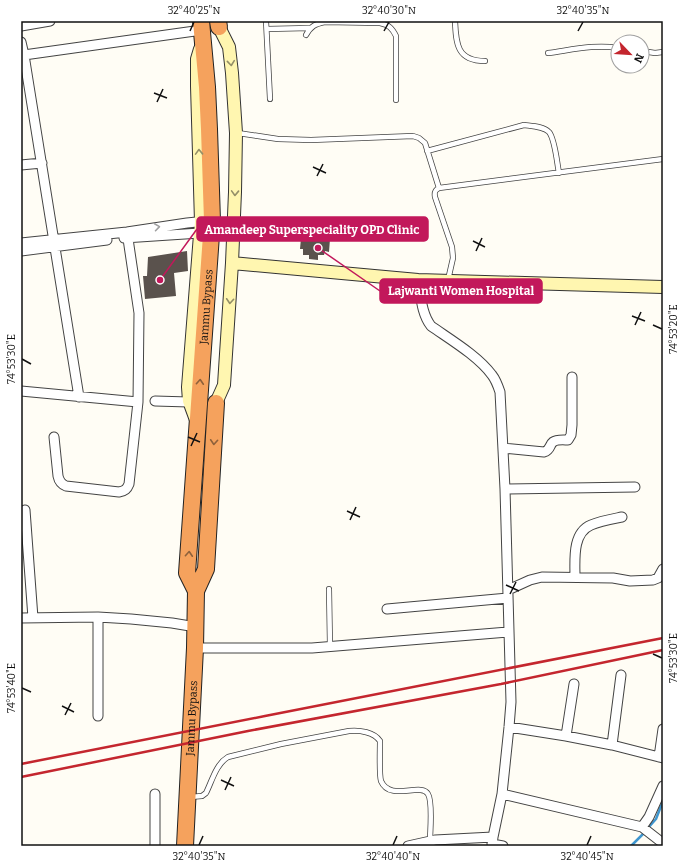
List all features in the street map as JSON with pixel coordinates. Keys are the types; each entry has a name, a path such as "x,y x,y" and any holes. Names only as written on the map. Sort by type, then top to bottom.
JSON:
{"highway":[{"name":"Jammu Bypass","path":"196,590 187,573 197,423 209,128 202,31"},
{"name":"Jammu Bypass","path":"185,846 196,648 196,590 206,569 216,403"}],"street":[{"path":"21,26 50,21"},
{"path":"216,403 224,385 232,263 236,133 229,47 218,24"},
{"path":"24,55 202,31"},
{"path":"21,42 31,95 79,397"},
{"path":"21,96 31,95"},
{"path":"21,165 42,163"},
{"path":"21,243 55,243 204,225 188,387 189,402 197,423"},
{"path":"54,436 58,476 62,485 119,492 128,488 138,402 139,313 127,235"},
{"path":"21,251 55,243"},
{"path":"232,263 418,280 663,287"},
{"path":"418,280 423,309 431,326 480,361 497,382 500,392 505,489 511,702 502,794 492,842"},
{"path":"503,448 546,452 553,442 568,440 570,438 572,425 572,377"},
{"path":"21,391 138,402"},
{"path":"155,400 189,402"},
{"path":"505,489 635,487"},
{"path":"25,510 33,618"},
{"path":"575,577 576,551 578,538 581,532 592,524 622,517"},
{"path":"387,609 508,594 530,580 542,577 613,578 630,581 653,580 658,578 663,569"},
{"path":"98,617 98,716"},
{"path":"21,618 132,618 172,623 196,628"},
{"path":"196,648 312,648 508,632"},
{"path":"612,745 621,675"},
{"path":"566,736 574,684"},
{"path":"509,727 612,745 661,757 663,729"},
{"path":"643,828 663,786"},
{"path":"155,794 155,846"},
{"path":"502,794 643,828 659,839"},
{"path":"408,846 435,840 492,842 503,846"}],"lane":[{"path":"266,21 270,99"},
{"path":"267,29 310,28 325,21 380,22 387,25 393,29 396,36 396,100"},
{"path":"455,21 456,40 460,49 467,58 485,60"},
{"path":"306,36 310,28"},
{"path":"548,53 598,46 610,47"},
{"path":"650,52 663,52"},
{"path":"427,151 524,126 532,126 542,128 551,136 559,172"},
{"path":"236,133 278,139 311,140 413,136 419,138 424,143 439,188"},
{"path":"448,281 453,258 452,247 434,197 436,189 663,159"},
{"path":"329,590 330,646"},
{"path":"188,797 202,796 206,793 219,765 222,760 228,756 349,731 361,731 377,736 380,741 381,780 384,786 389,790 396,791 422,790 427,792 431,806 430,841"}],"building":[{"path":"311,229 318,230 318,232 325,232 324,239 330,239 329,252 325,251 324,255 318,255 318,260 309,259 309,255 303,255 303,249 300,249 301,238 311,236"},
{"path":"187,251 188,271 174,273 176,296 145,299 143,276 147,276 148,257"}],"waterway":[{"path":"648,828 656,819 663,801"},
{"path":"631,846 645,832"}],"railway":[{"path":"21,764 663,638"},
{"path":"21,777 248,731 501,684 663,650"}],"place":[{"name":"Lajwanti Women Hospital","path":"318,248"},
{"name":"Amandeep Superspeciality OPD Clinic","path":"160,280"}]}
